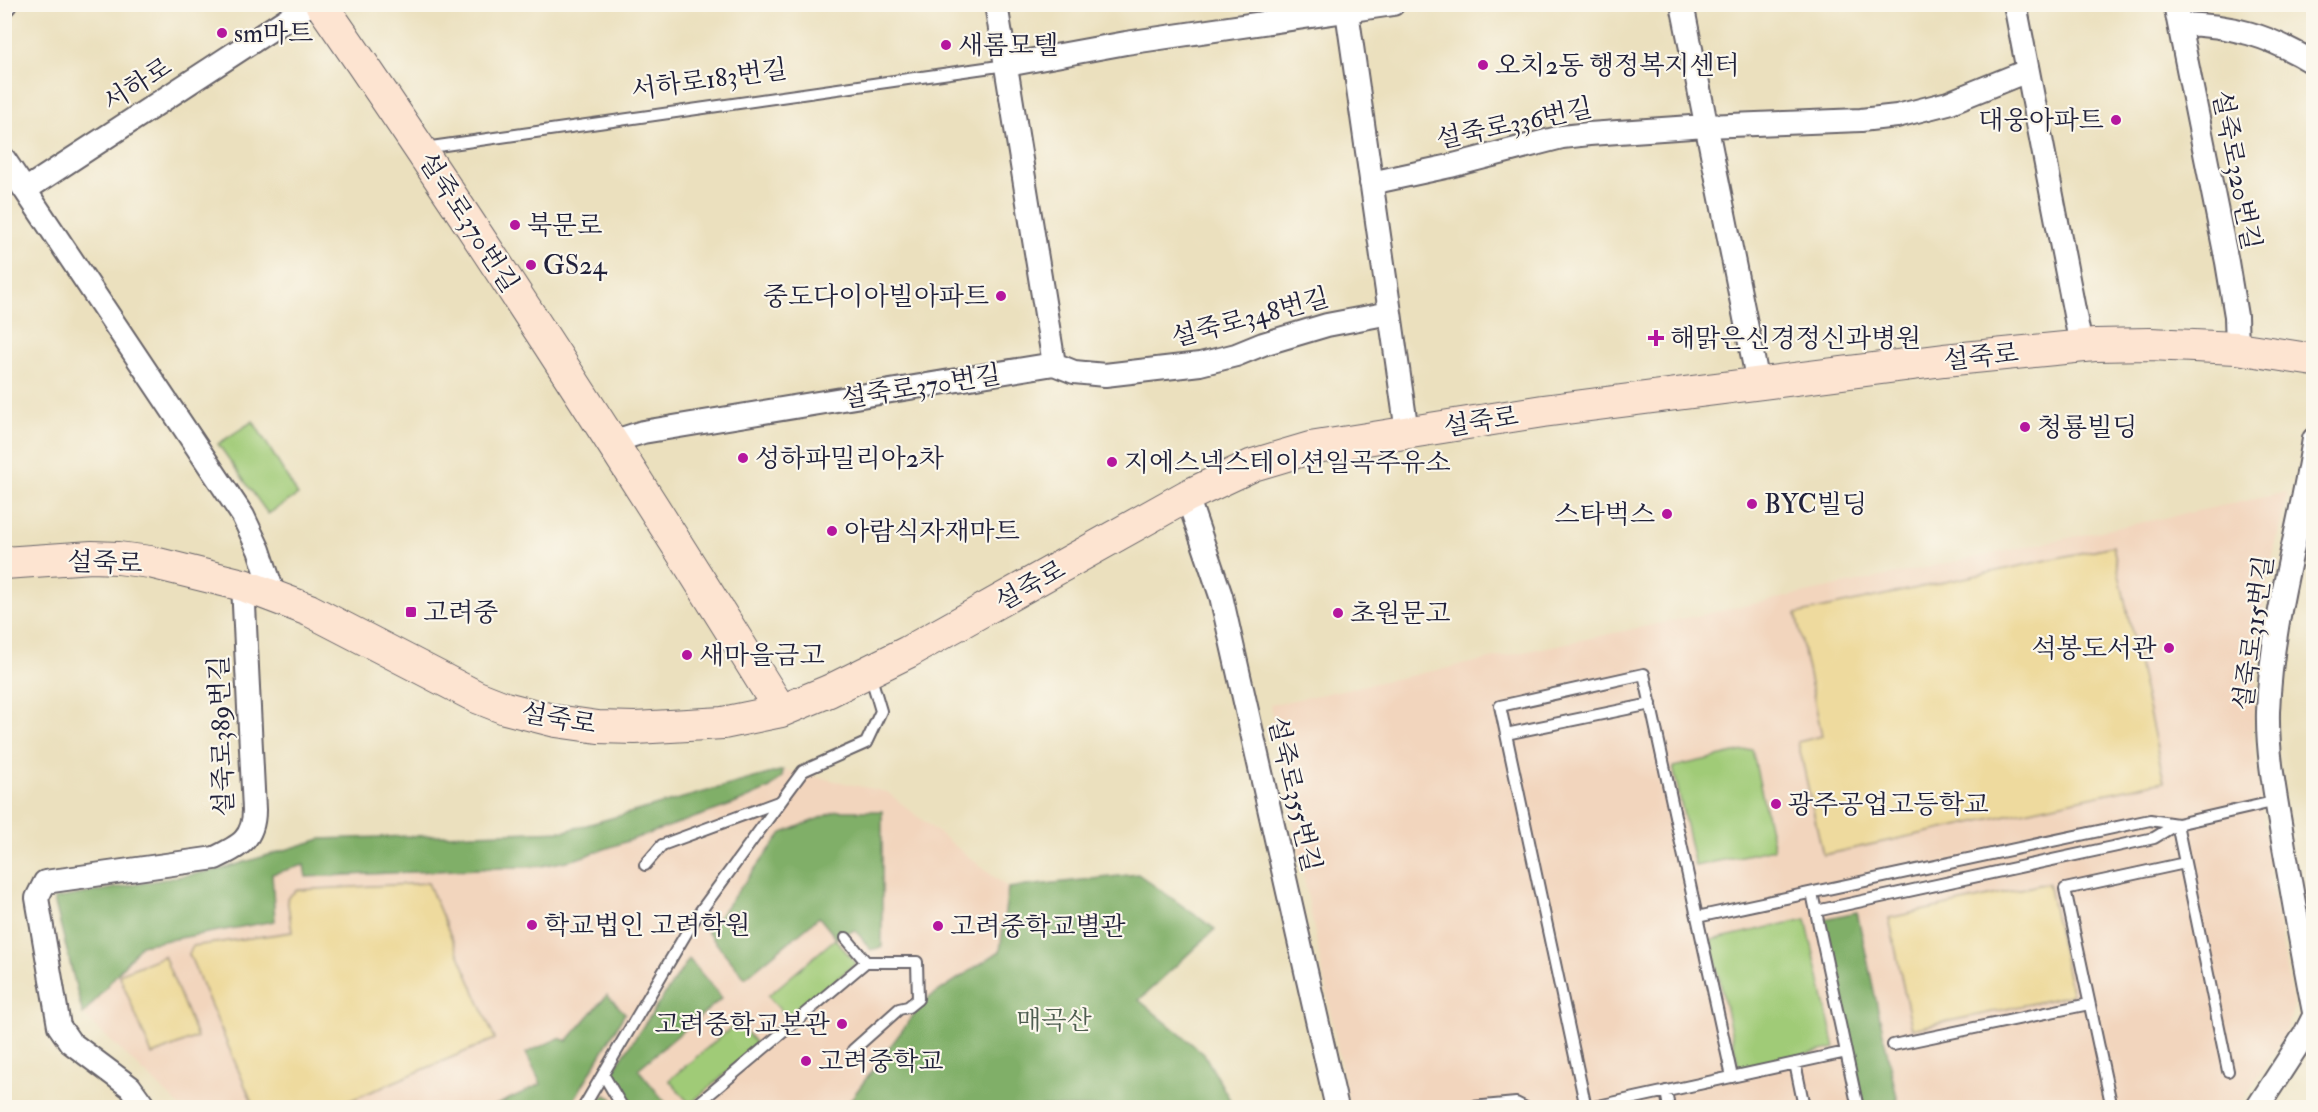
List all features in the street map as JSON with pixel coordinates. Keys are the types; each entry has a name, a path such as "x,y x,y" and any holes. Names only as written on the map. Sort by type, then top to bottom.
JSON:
{"main road":[{"name":"설죽로370번길","path":"321,4 420,148 612,442 781,711"},
{"name":"설죽로","path":"4,563 92,557 118,558 150,562 243,585 309,610 477,697 505,708 556,721 598,728 723,723 781,711 829,691 957,626 1188,496 1253,465 1310,448 1543,411 1944,360 2081,346 2150,344 2237,348 2313,360"}],"street":[{"name":"서하로","path":"25,190 310,4"},
{"path":"996,4 1054,364"},
{"name":"서하로183번길","path":"1006,65 1346,8 1393,4"},
{"path":"1682,4 1758,383"},
{"path":"2015,4 2081,346"},
{"path":"1346,8 1407,432"},
{"path":"2177,14 2261,35 2313,63"},
{"name":"설죽로320번길","path":"2177,14 2229,273 2236,316 2237,348"},
{"name":"설죽로336번길","path":"1371,183 1450,166 1562,137 1706,126 1861,120 1898,116 1948,103 2027,71"},
{"path":"4,159 243,516 259,550 274,595"},
{"name":"설죽로348번길","path":"1054,364 1074,372 1105,375 1200,364 1236,355 1263,344 1327,325 1390,313"},
{"name":"설죽로370번길","path":"612,442 643,432 1054,364"},
{"name":"설죽로315번길","path":"2257,1107 2304,1034 2313,1014 2277,801 2270,752 2268,712 2280,610 2308,478 2313,439"},
{"name":"설죽로355번길","path":"1188,496 1221,596 1337,1107"},
{"name":"설죽로389번길","path":"145,1107 130,1087 70,1042 59,1026 37,898 45,882 215,858 230,851 246,839 254,825 254,810 243,585"}],"lane":[{"name":"서하로183번길","path":"420,148 1006,65"},
{"path":"583,1107 694,920 802,771 866,743 881,711 869,671"},
{"path":"1732,1077 1644,674 1500,706 1587,1107 1618,1104 1666,1091 1732,1077 1846,1052"},
{"path":"1506,734 1651,704"},
{"path":"645,865 662,845 780,801"},
{"path":"1816,911 2154,838 2177,824 2277,801"},
{"path":"1697,917 2150,819 2177,824"},
{"path":"2177,824 2228,1071"},
{"path":"2112,1107 2065,889 2185,863"},
{"path":"1812,892 1858,1107"},
{"path":"846,938 866,962"},
{"path":"693,1107 866,962 917,962 918,999 908,1007 899,1009 853,1050"},
{"path":"1893,1045 2090,1004"},
{"path":"1795,1063 1803,1102"},
{"path":"603,1074 623,1107"},
{"path":"1666,1091 1669,1107"},
{"path":"1461,1107 1516,1103 1526,1107"}],"shaded area":[{"name":"광주공업고등학교","path":"2288,492 2261,621 2253,731 2270,877 2294,1007 2285,1035 2239,1107 1349,1107 1270,705"},
{"name":"학교법인 고려학원","path":"783,770 887,792 1008,888 1000,951 924,1001 845,1108 181,1107 83,1015 54,899 222,869 321,839 565,831"}],"green space":[{"path":"253,421 298,495 268,514 218,444"},
{"path":"1752,749 1774,849 1695,866 1673,767"},
{"path":"783,770 782,777 770,788 734,804 576,859 542,866 306,877 304,865 272,874 275,921 141,945 83,1015 54,899 222,869 321,839 565,831"},
{"path":"837,811 882,811 882,947 871,950 855,930 836,938 819,917 745,978 707,932 782,833"},
{"name":"매곡산","path":"1138,874 1215,929 1139,1000 1204,1054 1234,1107 845,1107 924,1001 1000,951 1008,888"},
{"path":"1857,912 1899,1107 1864,1107 1824,919"},
{"path":"1806,919 1835,1048 1739,1069 1711,940"},
{"path":"835,939 856,963 789,1020 768,996"},
{"path":"689,959 722,998 638,1069 669,1107 635,1107 612,1072"},
{"path":"607,995 625,1013 570,1107 492,1107 541,1084 526,1053 559,1038 567,1041"},
{"path":"738,1022 758,1046 690,1104 669,1080"},
{"path":"605,1095 612,1098 617,1108 592,1108 597,1099"}],"sand":[{"path":"2113,546 2164,781 1823,855 1798,742 1822,736 1796,614"},
{"path":"428,883 495,1039 335,1107 254,1107 189,954 193,946 292,932 287,898 297,890"},
{"path":"2048,883 2072,995 1912,1029 1889,918"},
{"path":"164,956 197,1037 152,1055 119,974"}],"place":[{"name":"sm마트","path":"222,33"},
{"name":"새롬모텔","path":"946,45"},
{"name":"오치2동 행정복지센터","path":"1483,65"},
{"name":"대웅아파트","path":"2116,120"},
{"name":"북문로","path":"515,225"},
{"name":"GS24","path":"531,265"},
{"name":"중도다이아빌아파트","path":"1001,296"},
{"name":"해맑은신경정신과병원","path":"1656,338"},
{"name":"청룡빌딩","path":"2025,427"},
{"name":"성하파밀리아2차","path":"743,458"},
{"name":"지에스넥스테이션일곡주유소","path":"1112,462"},
{"name":"BYC빌딩","path":"1752,504"},
{"name":"스타벅스","path":"1667,514"},
{"name":"아람식자재마트","path":"832,531"},
{"name":"고려중","path":"411,612"},
{"name":"초원문고","path":"1338,613"},
{"name":"석봉도서관","path":"2169,648"},
{"name":"새마을금고","path":"687,655"},
{"name":"광주공업고등학교","path":"1776,804"},
{"name":"학교법인 고려학원","path":"532,925"},
{"name":"고려중학교별관","path":"938,926"},
{"name":"고려중학교본관","path":"842,1024"},
{"name":"고려중학교","path":"806,1061"}]}
